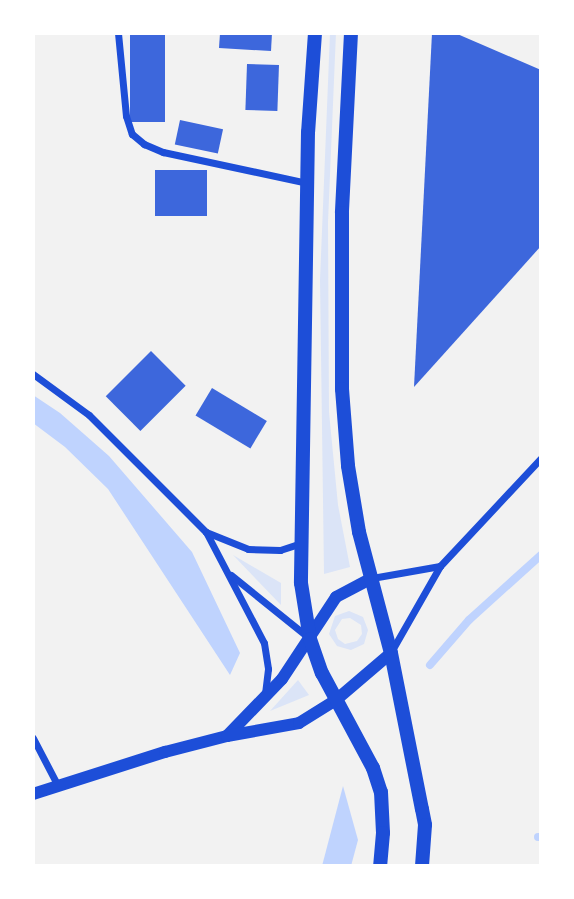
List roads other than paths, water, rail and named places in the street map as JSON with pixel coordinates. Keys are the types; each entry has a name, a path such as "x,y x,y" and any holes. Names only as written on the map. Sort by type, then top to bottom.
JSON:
{"main road":[{"path":"315,33 307,183 301,583 310,639 336,700 373,768 381,792 383,833 380,866"},
{"path":"351,33 342,213 342,388 348,466 359,532 391,653 425,825 422,866"}],"street":[{"path":"118,33 126,116 132,134 144,144 163,152 307,183"},
{"path":"33,374 89,415 206,532 264,643 268,669 265,701"},
{"path":"33,794 165,751 299,723 336,700 391,653 440,566 541,458"},
{"path":"206,532 248,549 280,550 302,543"},
{"path":"227,736 265,701 310,639 336,597 372,578 440,566"},
{"path":"227,573 310,639"},
{"path":"33,738 58,786"}],"water":[{"path":"33,395 60,413 109,456 192,552 240,653 230,675 108,489 65,447 33,423"},
{"path":"343,786 358,840 351,866 322,866"}],"waterway":[{"path":"430,665 469,620 541,555"}]}
